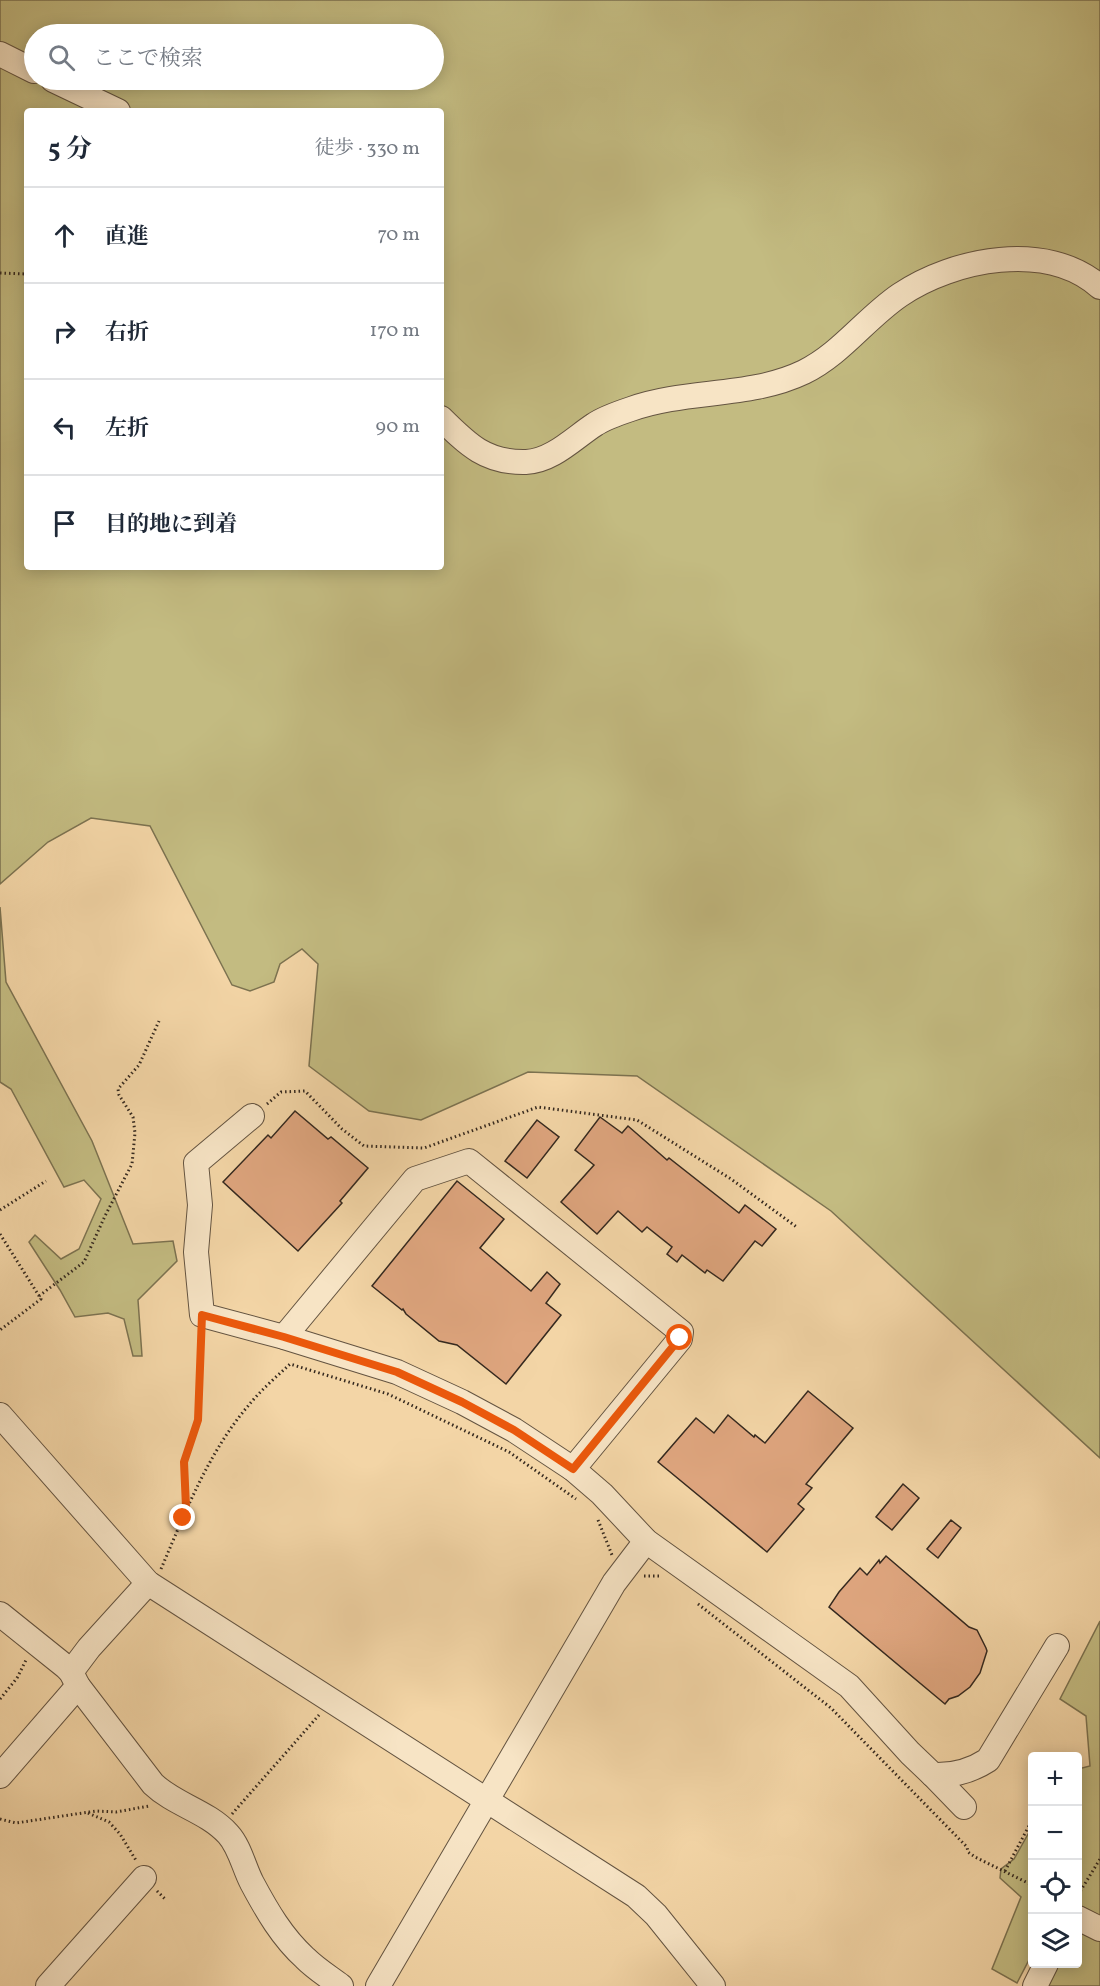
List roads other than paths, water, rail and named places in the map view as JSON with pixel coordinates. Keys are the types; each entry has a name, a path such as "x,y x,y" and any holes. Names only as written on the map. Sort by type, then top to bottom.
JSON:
{"street":[{"path":"0,54 24,65"},
{"path":"74,90 112,108"},
{"path":"444,421 469,445 484,455 502,460 528,462 572,442 595,424 633,408 676,399 754,388 780,382 806,371 833,352 900,294 940,272 965,265 989,262 1018,259 1043,261 1090,278 1100,287"},
{"path":"252,1116 196,1163 200,1205 196,1252 202,1315 284,1337 397,1372 462,1402 514,1430 573,1469 602,1494 646,1541 849,1686 964,1808"},
{"path":"284,1337 415,1179 469,1161 681,1332 680,1338 573,1469"},
{"path":"0,1416 148,1583 636,1896 656,1915 713,1986"},
{"path":"378,1986 614,1583 646,1541"},
{"path":"0,1776 75,1679 89,1648 148,1583"},
{"path":"0,1614 75,1679 153,1784 163,1794 211,1820 230,1836 250,1880 279,1929 306,1960 341,1986"},
{"path":"933,1775 960,1773 988,1760 1057,1646"},
{"path":"48,1986 144,1878"},
{"path":"1082,1920 1100,1929"},
{"path":"1035,1986 1044,1968"}]}
